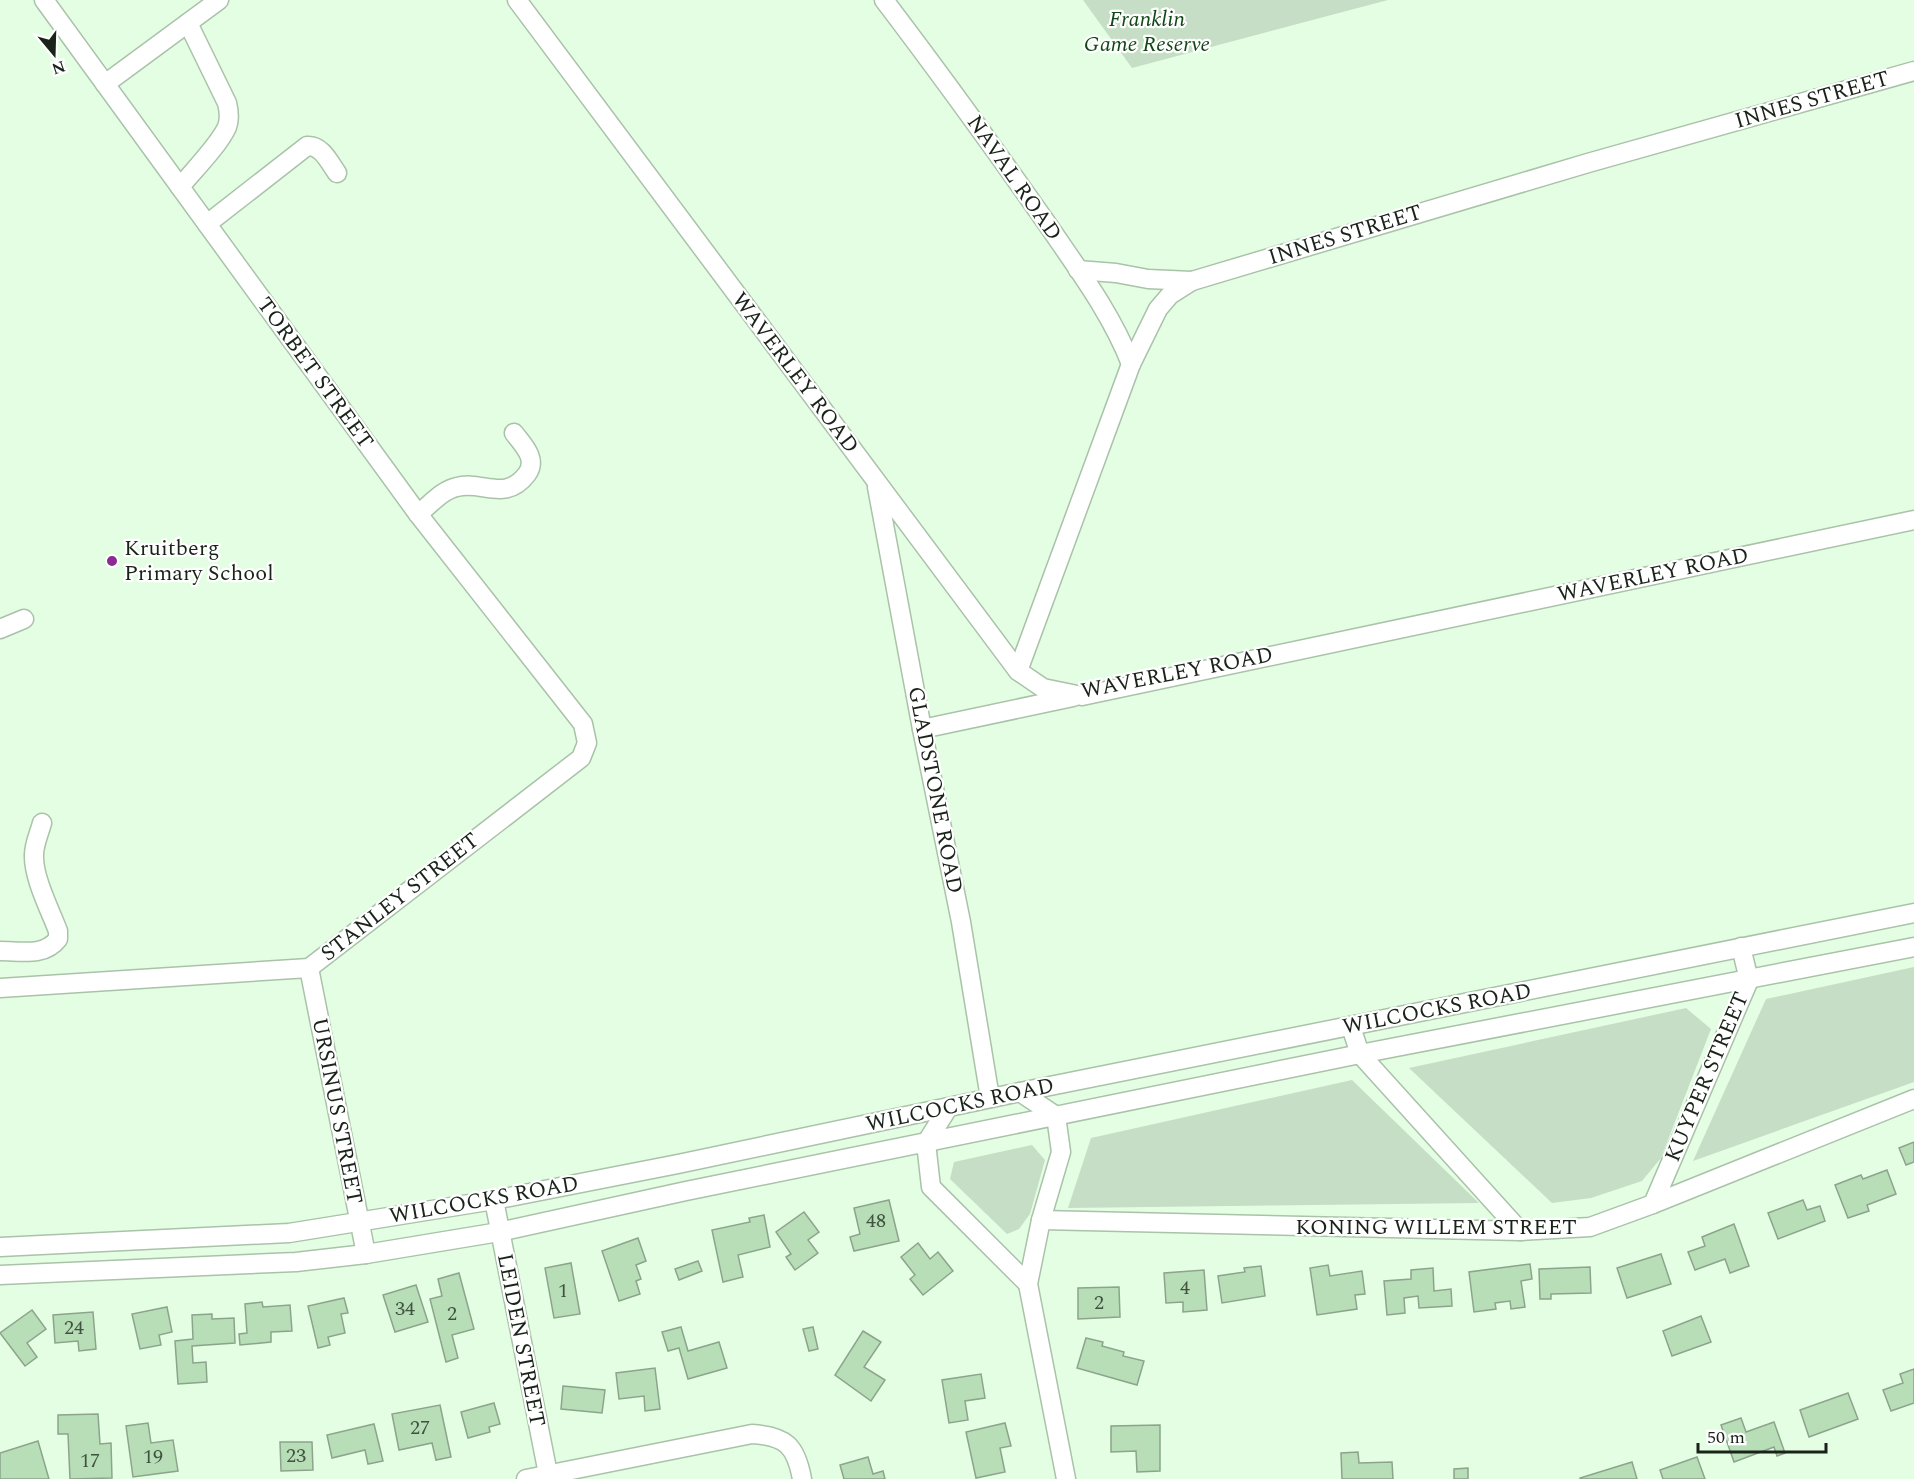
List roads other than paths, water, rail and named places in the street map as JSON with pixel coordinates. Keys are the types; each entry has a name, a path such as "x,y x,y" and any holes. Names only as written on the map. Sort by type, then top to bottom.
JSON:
{"street":[{"name":"TORBET STREET","path":"44,0 418,514 583,724 587,743"},
{"path":"105,84 219,0"},
{"name":"WAVERLEY ROAD","path":"516,0 1018,671 1042,688 1082,696 1914,520"},
{"name":"NAVAL ROAD","path":"884,0 994,147 1078,270 1105,310 1131,364"},
{"path":"180,187 219,139 227,126 229,113 227,103 188,23"},
{"name":"INNES STREET","path":"1018,671 1131,364 1158,309 1170,295 1192,281 1600,160 1914,71"},
{"path":"207,224 307,146 320,149 337,173"},
{"path":"1078,270 1116,273 1148,279 1192,281"},
{"path":"418,514 456,487 469,485 486,489 502,489 512,486 525,477 531,469 531,460 527,449 514,433"},
{"name":"GLADSTONE ROAD","path":"876,482 961,922 990,1098"},
{"path":"0,628 24,619"},
{"path":"922,729 1082,696"},
{"name":"STANLEY STREET","path":"0,988 309,968 581,758 587,743"},
{"path":"0,951 46,950 58,939 58,931 36,872 35,844 42,823"},
{"name":"WILCOCKS ROAD","path":"0,1247 289,1233 494,1200 1914,913"},
{"name":"KUYPER STREET","path":"1653,1204 1749,980 1741,947"},
{"name":"WILCOCKS ROAD","path":"0,1275 296,1262 366,1254 500,1232 686,1191 1360,1054 1914,947"},
{"name":"URSINUS STREET","path":"309,968 366,1254"},
{"path":"1351,1027 1360,1054 1520,1232"},
{"path":"1020,1092 1056,1116 1061,1152 1041,1220 1028,1284 1066,1479"},
{"name":"KONING WILLEM STREET","path":"1041,1220 1520,1232 1590,1227 1914,1099"},
{"path":"948,1108 926,1143 931,1187 1028,1284"},
{"path":"678,1164 686,1191"},
{"name":"LEIDEN STREET","path":"494,1200 549,1477"},
{"path":"31,1246 32,1274"},
{"path":"526,1479 549,1477 752,1434 782,1439 796,1455 802,1479"}],"place":[{"name":"Kruitberg Primary School","path":"112,561"}],"park label":[{"name":"Franklin Game Reserve","path":"1147,32"}]}
